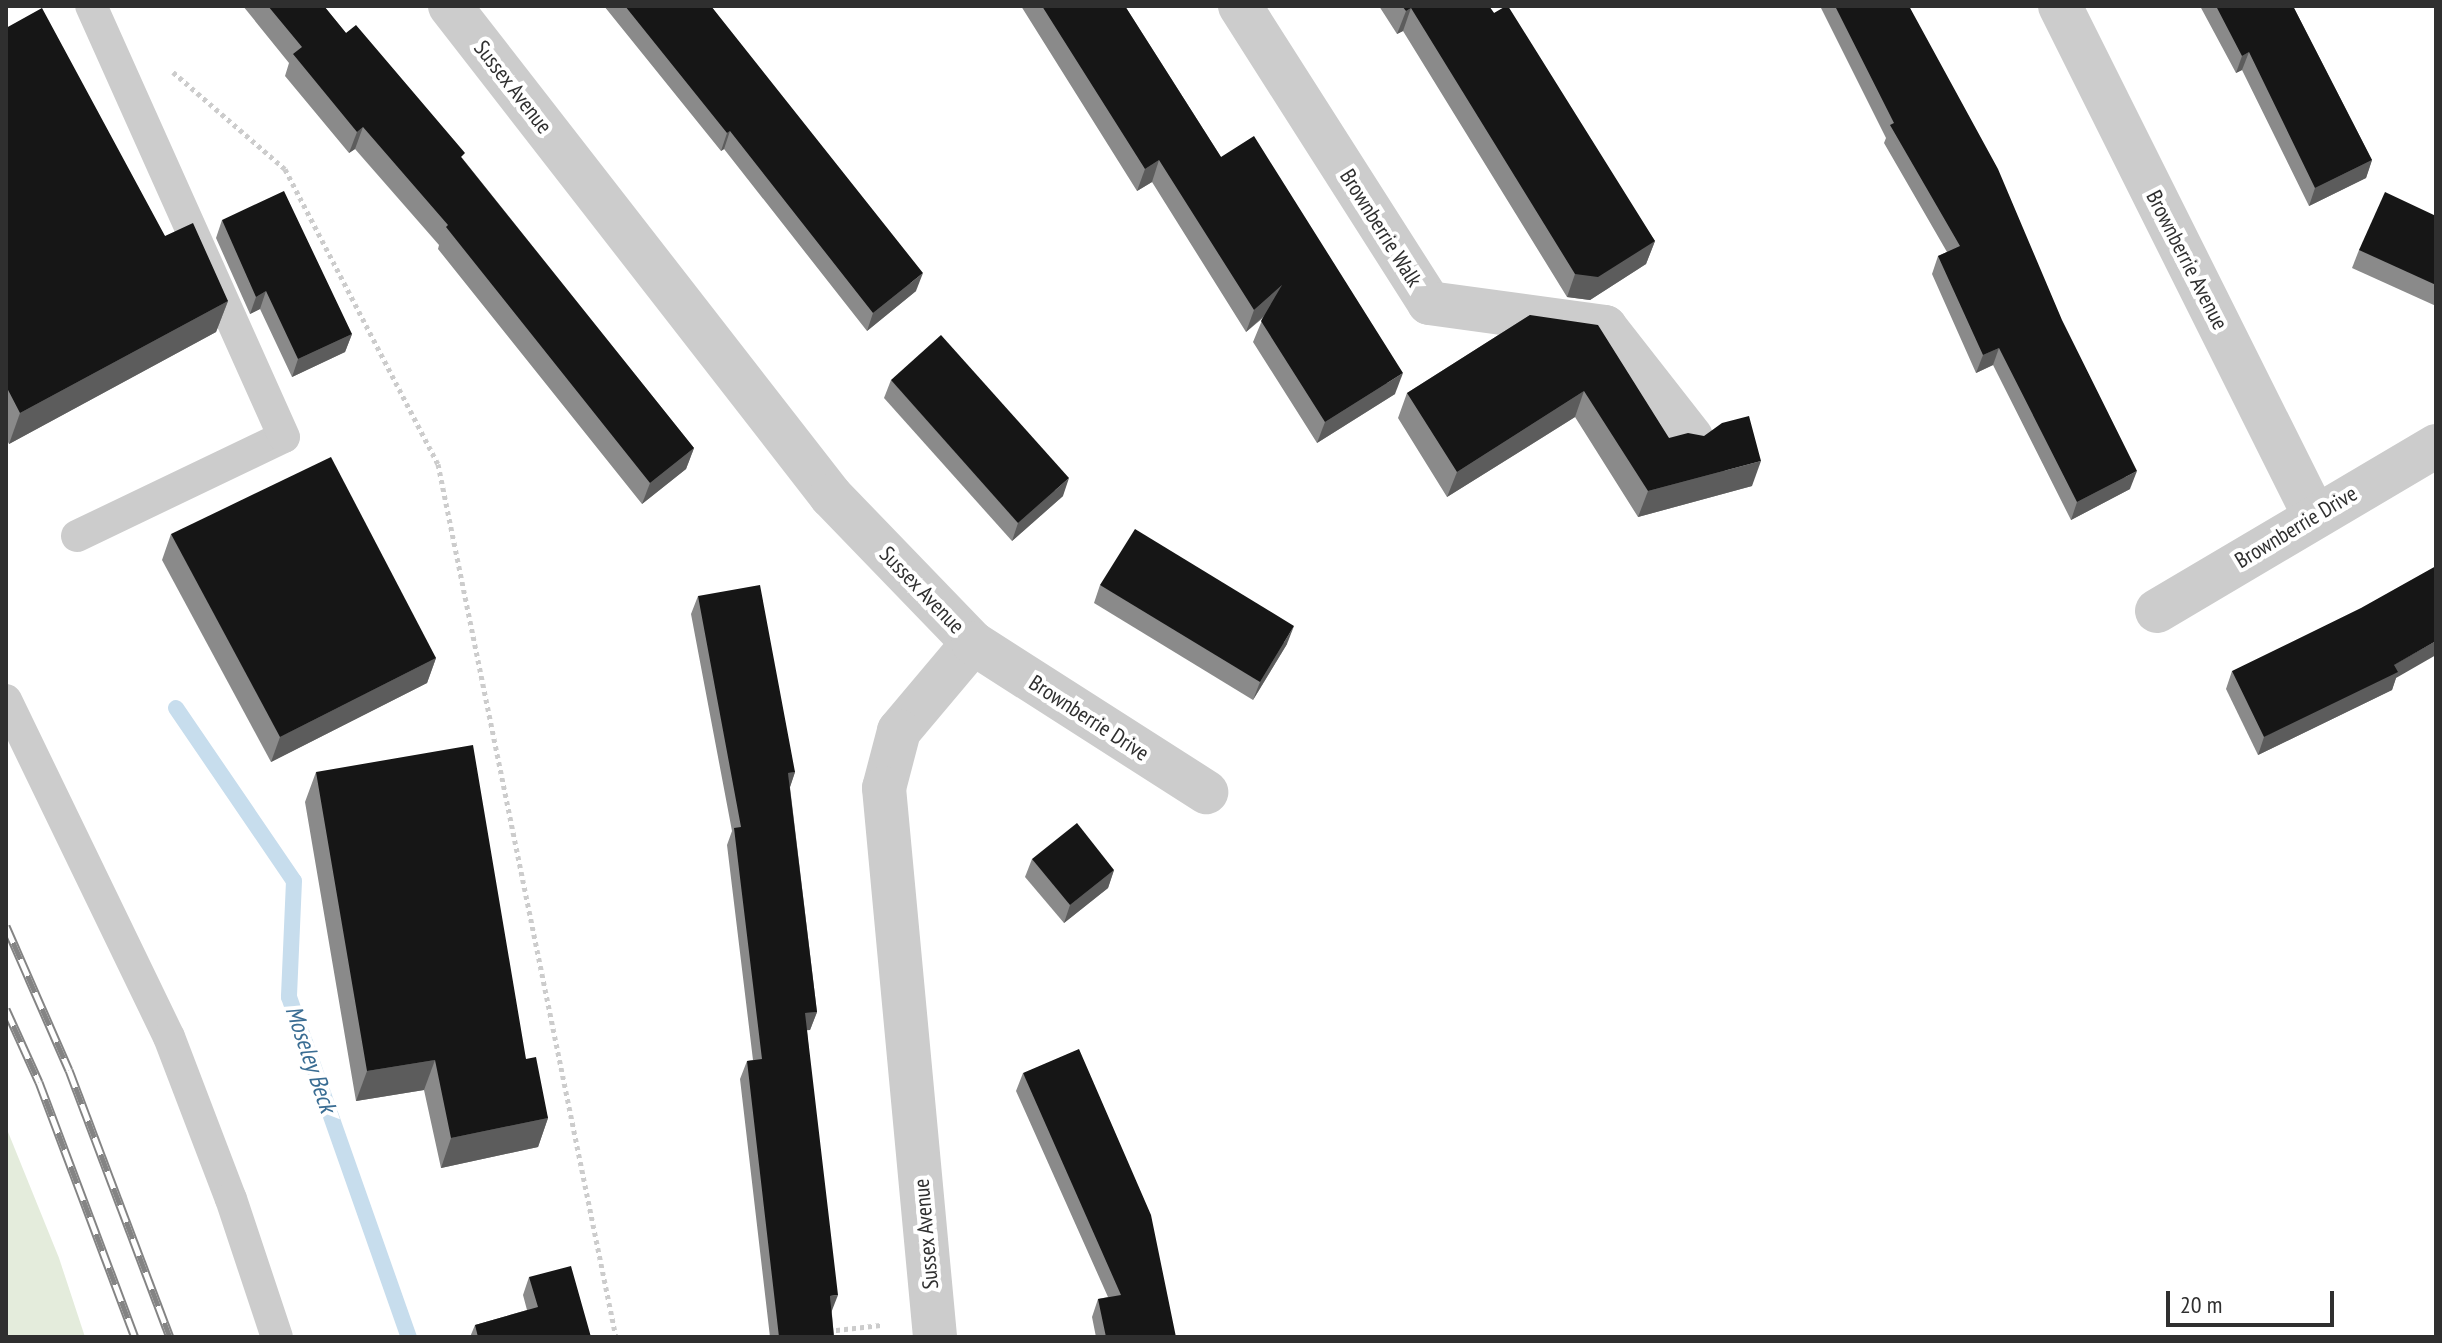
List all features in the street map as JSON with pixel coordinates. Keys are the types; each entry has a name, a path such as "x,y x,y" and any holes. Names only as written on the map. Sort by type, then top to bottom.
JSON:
{"street":[{"name":"Sussex Avenue","path":"450,6 831,496 973,643 899,731 884,788 935,1328"},
{"name":"Brownberrie Walk","path":"1240,6 1429,303 1605,327 1691,437"},
{"name":"Brownberrie Avenue","path":"2060,6 2314,515"},
{"name":"Brownberrie Drive","path":"2157,611 2314,515 2436,446"},
{"name":"Brownberrie Drive","path":"973,643 1206,792"}],"lane":[{"path":"77,536 284,437 91,6"},
{"path":"6,700 169,1037 231,1199 277,1337"}],"path":[{"path":"168,67 285,169 438,464 616,1337"},
{"path":"814,1333 935,1328"}],"green space":[{"path":"6,1127 59,1258 85,1337 6,1337"}],"building":[{"path":"268,6 324,6 346,33 356,25 465,153 461,157 694,448 650,483 446,227 448,225 363,127 357,132 293,54 302,47"},
{"path":"625,6 711,6 923,273 873,313 730,131 727,133"},
{"path":"1042,6 1125,6 1221,157 1254,136 1403,373 1325,422 1261,321 1282,285 1254,310 1159,160 1145,169"},
{"path":"1402,6 1489,6 1494,13 1508,6 1655,241 1598,277 1575,274 1411,8 1406,11"},
{"path":"1835,6 1909,6 1998,169 2062,320 2137,471 2077,502 1999,348 1983,355 1938,256 1960,246 1890,125 1894,123"},
{"path":"2216,6 2293,6 2372,160 2315,188 2249,52 2242,56"},
{"path":"42,8 165,236 193,223 228,301 20,413 6,386 6,28"},
{"path":"284,191 352,334 298,359 266,291 256,297 222,220"},
{"path":"2385,192 2436,216 2436,285 2359,250"},
{"path":"1530,315 1598,325 1669,438 1688,433 1704,436 1722,423 1749,416 1761,461 1648,491 1584,391 1457,472 1407,393"},
{"path":"941,335 1069,478 1018,523 891,380"},
{"path":"331,457 436,658 280,737 171,534"},
{"path":"1135,529 1294,626 1260,682 1100,585"},
{"path":"2436,566 2436,641 2394,665 2398,672 2264,737 2232,671 2361,608"},
{"path":"760,585 795,772 788,773 817,1012 805,1013 838,1295 830,1296 834,1337 779,1337 747,1061 762,1059 734,828 741,827 698,596"},
{"path":"473,745 526,1059 536,1057 548,1118 451,1138 435,1060 367,1071 316,772"},
{"path":"1077,823 1114,870 1070,905 1032,859"},
{"path":"1079,1049 1151,1215 1176,1337 1106,1337 1098,1299 1121,1295 1023,1073"},
{"path":"571,1266 591,1337 478,1337 475,1325 538,1307 529,1277"}],"waterway":[{"name":"Moseley Beck","path":"176,708 294,881 289,997 409,1337"}],"railway":[{"path":"6,926 69,1070 170,1337"},
{"path":"6,1009 39,1082 135,1337"}]}
